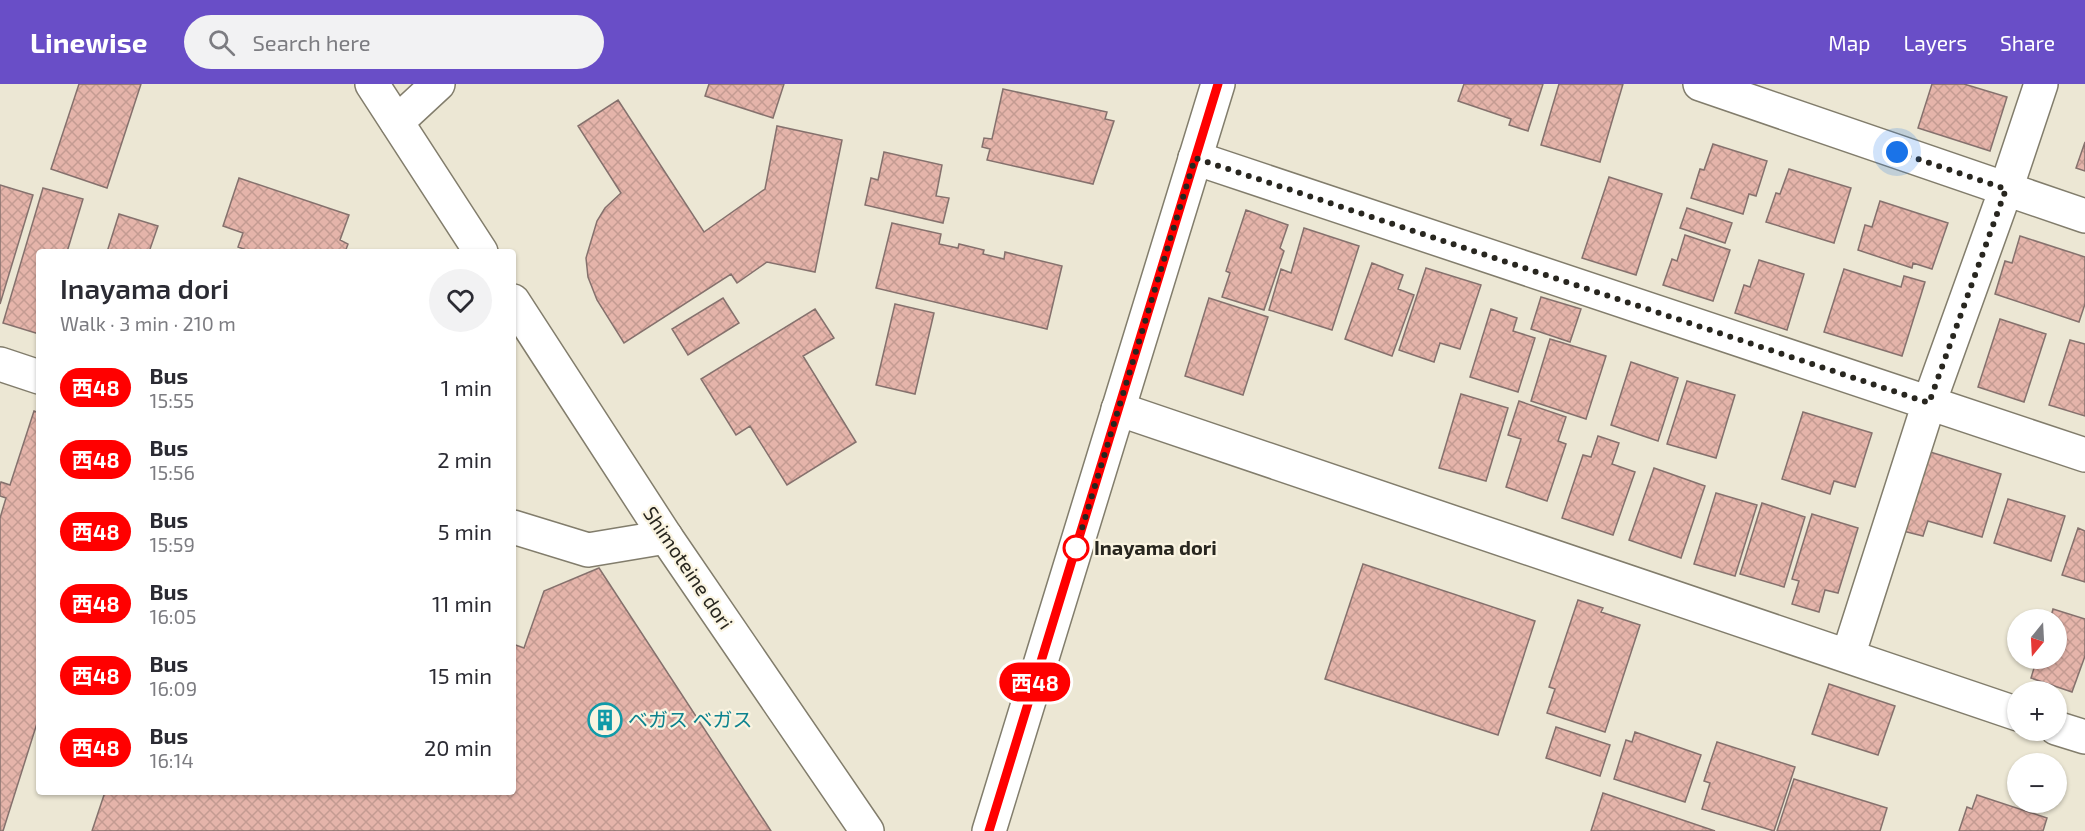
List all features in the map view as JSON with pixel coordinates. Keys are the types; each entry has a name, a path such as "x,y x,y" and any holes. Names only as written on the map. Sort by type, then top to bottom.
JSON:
{"street":[{"path":"372,84 479,249"},
{"path":"397,122 438,84"},
{"path":"989,831 1218,84"},
{"path":"1700,84 2085,216"},
{"path":"1848,656 1929,403 2041,84"},
{"path":"1195,158 2085,455"},
{"name":"Shimoteine dori","path":"516,306 666,537 867,831"},
{"path":"0,364 36,376"},
{"path":"1118,409 2007,710"},
{"path":"516,528 588,550 666,537"},
{"path":"2067,731 2085,737"}],"building":[{"path":"79,84 141,84 107,188 51,169"},
{"path":"709,84 784,84 773,118 705,96"},
{"path":"1464,84 1543,84 1528,131 1509,125 1511,119 1458,101"},
{"path":"1559,84 1623,84 1600,162 1541,145"},
{"path":"1932,84 1964,84 2007,97 1990,151 1918,128"},
{"path":"1003,89 1107,112 1105,119 1114,121 1093,184 987,160 990,149 982,147 984,138 992,139"},
{"path":"618,100 704,232 765,189 777,126 842,140 815,272 767,262 737,283 731,274 624,343 597,300 588,277 586,258 597,221 605,208 621,193 578,126"},
{"path":"2085,142 2085,171 2076,168"},
{"path":"1713,144 1767,161 1756,196 1749,194 1743,214 1691,198 1700,169 1704,170"},
{"path":"884,152 942,165 936,196 949,198 943,223 865,205 871,178 878,180"},
{"path":"1789,169 1851,188 1834,243 1766,222 1776,193 1780,194"},
{"path":"1609,177 1662,194 1636,275 1582,258"},
{"path":"239,178 349,215 340,240 348,244 346,249 244,249 238,247 243,233 223,226"},
{"path":"0,185 33,195 0,304"},
{"path":"43,188 83,199 68,249 36,249 36,333 3,323"},
{"path":"1880,201 1948,223 1932,269 1913,263 1912,268 1858,250 1865,225 1872,227"},
{"path":"1687,208 1732,223 1725,243 1680,228"},
{"path":"1246,210 1288,225 1280,248 1284,251 1264,310 1222,297 1230,273 1226,271"},
{"path":"119,214 158,226 150,249 108,249"},
{"path":"892,223 941,234 939,244 958,248 959,244 984,250 983,254 1004,259 1005,252 1062,266 1047,329 876,288"},
{"path":"1304,228 1359,246 1332,330 1269,310 1281,269 1291,273"},
{"path":"1685,235 1730,250 1713,301 1663,285 1672,259 1677,261"},
{"path":"2020,236 2085,257 2085,304 2079,322 1995,294 2005,261 2012,263"},
{"path":"1759,260 1804,274 1787,330 1735,313 1744,285 1750,287"},
{"path":"1372,263 1403,275 1398,289 1414,295 1392,356 1345,339"},
{"path":"1426,268 1481,285 1460,349 1440,343 1434,362 1399,350"},
{"path":"1844,269 1901,287 1904,276 1925,282 1902,356 1824,332"},
{"path":"1541,297 1581,309 1570,342 1531,329"},
{"path":"723,298 739,323 688,355 672,329"},
{"path":"1209,298 1268,317 1243,395 1185,376"},
{"path":"895,304 934,313 915,394 876,385"},
{"path":"815,309 834,338 803,356 856,442 787,485 750,426 736,435 701,379"},
{"path":"1491,309 1517,318 1513,331 1535,338 1518,392 1470,377"},
{"path":"2000,319 2046,334 2024,402 1978,387"},
{"path":"1550,339 1606,356 1586,419 1531,401"},
{"path":"2070,340 2085,344 2085,416 2049,405"},
{"path":"1631,362 1678,378 1658,441 1611,425"},
{"path":"1687,381 1735,395 1716,458 1667,444"},
{"path":"1461,394 1508,408 1486,481 1439,468"},
{"path":"1519,401 1566,417 1558,441 1566,444 1547,501 1506,487 1521,439 1508,435"},
{"path":"34,411 36,412 36,726 3,831 0,831 0,518 6,498 0,496 0,485 1,482 10,485"},
{"path":"1803,412 1872,433 1855,487 1834,481 1830,494 1782,479"},
{"path":"1598,436 1619,443 1612,464 1635,472 1613,535 1562,518 1583,455 1591,457"},
{"path":"1927,451 2001,474 1982,537 1928,521 1923,536 1903,531"},
{"path":"1654,468 1705,486 1681,558 1629,540"},
{"path":"1716,493 1757,505 1735,576 1694,564"},
{"path":"2008,499 2065,516 2051,561 1994,543"},
{"path":"1762,503 1805,517 1784,587 1740,574"},
{"path":"1812,514 1858,528 1838,593 1825,590 1819,612 1792,604 1799,581 1792,579"},
{"path":"2078,528 2085,531 2085,582 2062,575"},
{"path":"1363,564 1535,621 1498,735 1325,679"},
{"name":"ベガス ベガス","path":"599,568 771,831 92,831 104,795 516,795 516,645 524,648 544,591"},
{"path":"1578,600 1603,608 1601,612 1640,625 1605,732 1547,713 1555,689 1549,687"},
{"path":"2067,613 2085,619 2085,656 2072,692 2067,690 2067,681 2040,681 2031,678 2034,669 2067,669"},
{"path":"1829,684 1895,706 1878,755 1812,734"},
{"path":"1556,727 1610,745 1600,776 1546,758"},
{"path":"1635,732 1701,755 1685,802 1614,779 1626,740 1632,742"},
{"path":"1717,742 1795,767 1774,831 1702,809 1710,783 1704,781"},
{"path":"1794,779 1887,808 1880,831 1777,831"},
{"path":"1603,793 1715,831 1591,831"},
{"path":"1977,795 2007,805 2007,813 2032,813 2047,818 2043,831 1959,831 1967,807 1972,809"}],"bus line":[{"name":"西48","path":"989,831 1218,84"}],"place":[{"name":"Inayama dori","path":"1076,548"},
{"name":"ベガス ベガス","path":"605,720"}],"route":[{"path":"1076,548 1195,158 1929,403 2006,189 1897,152"}]}
